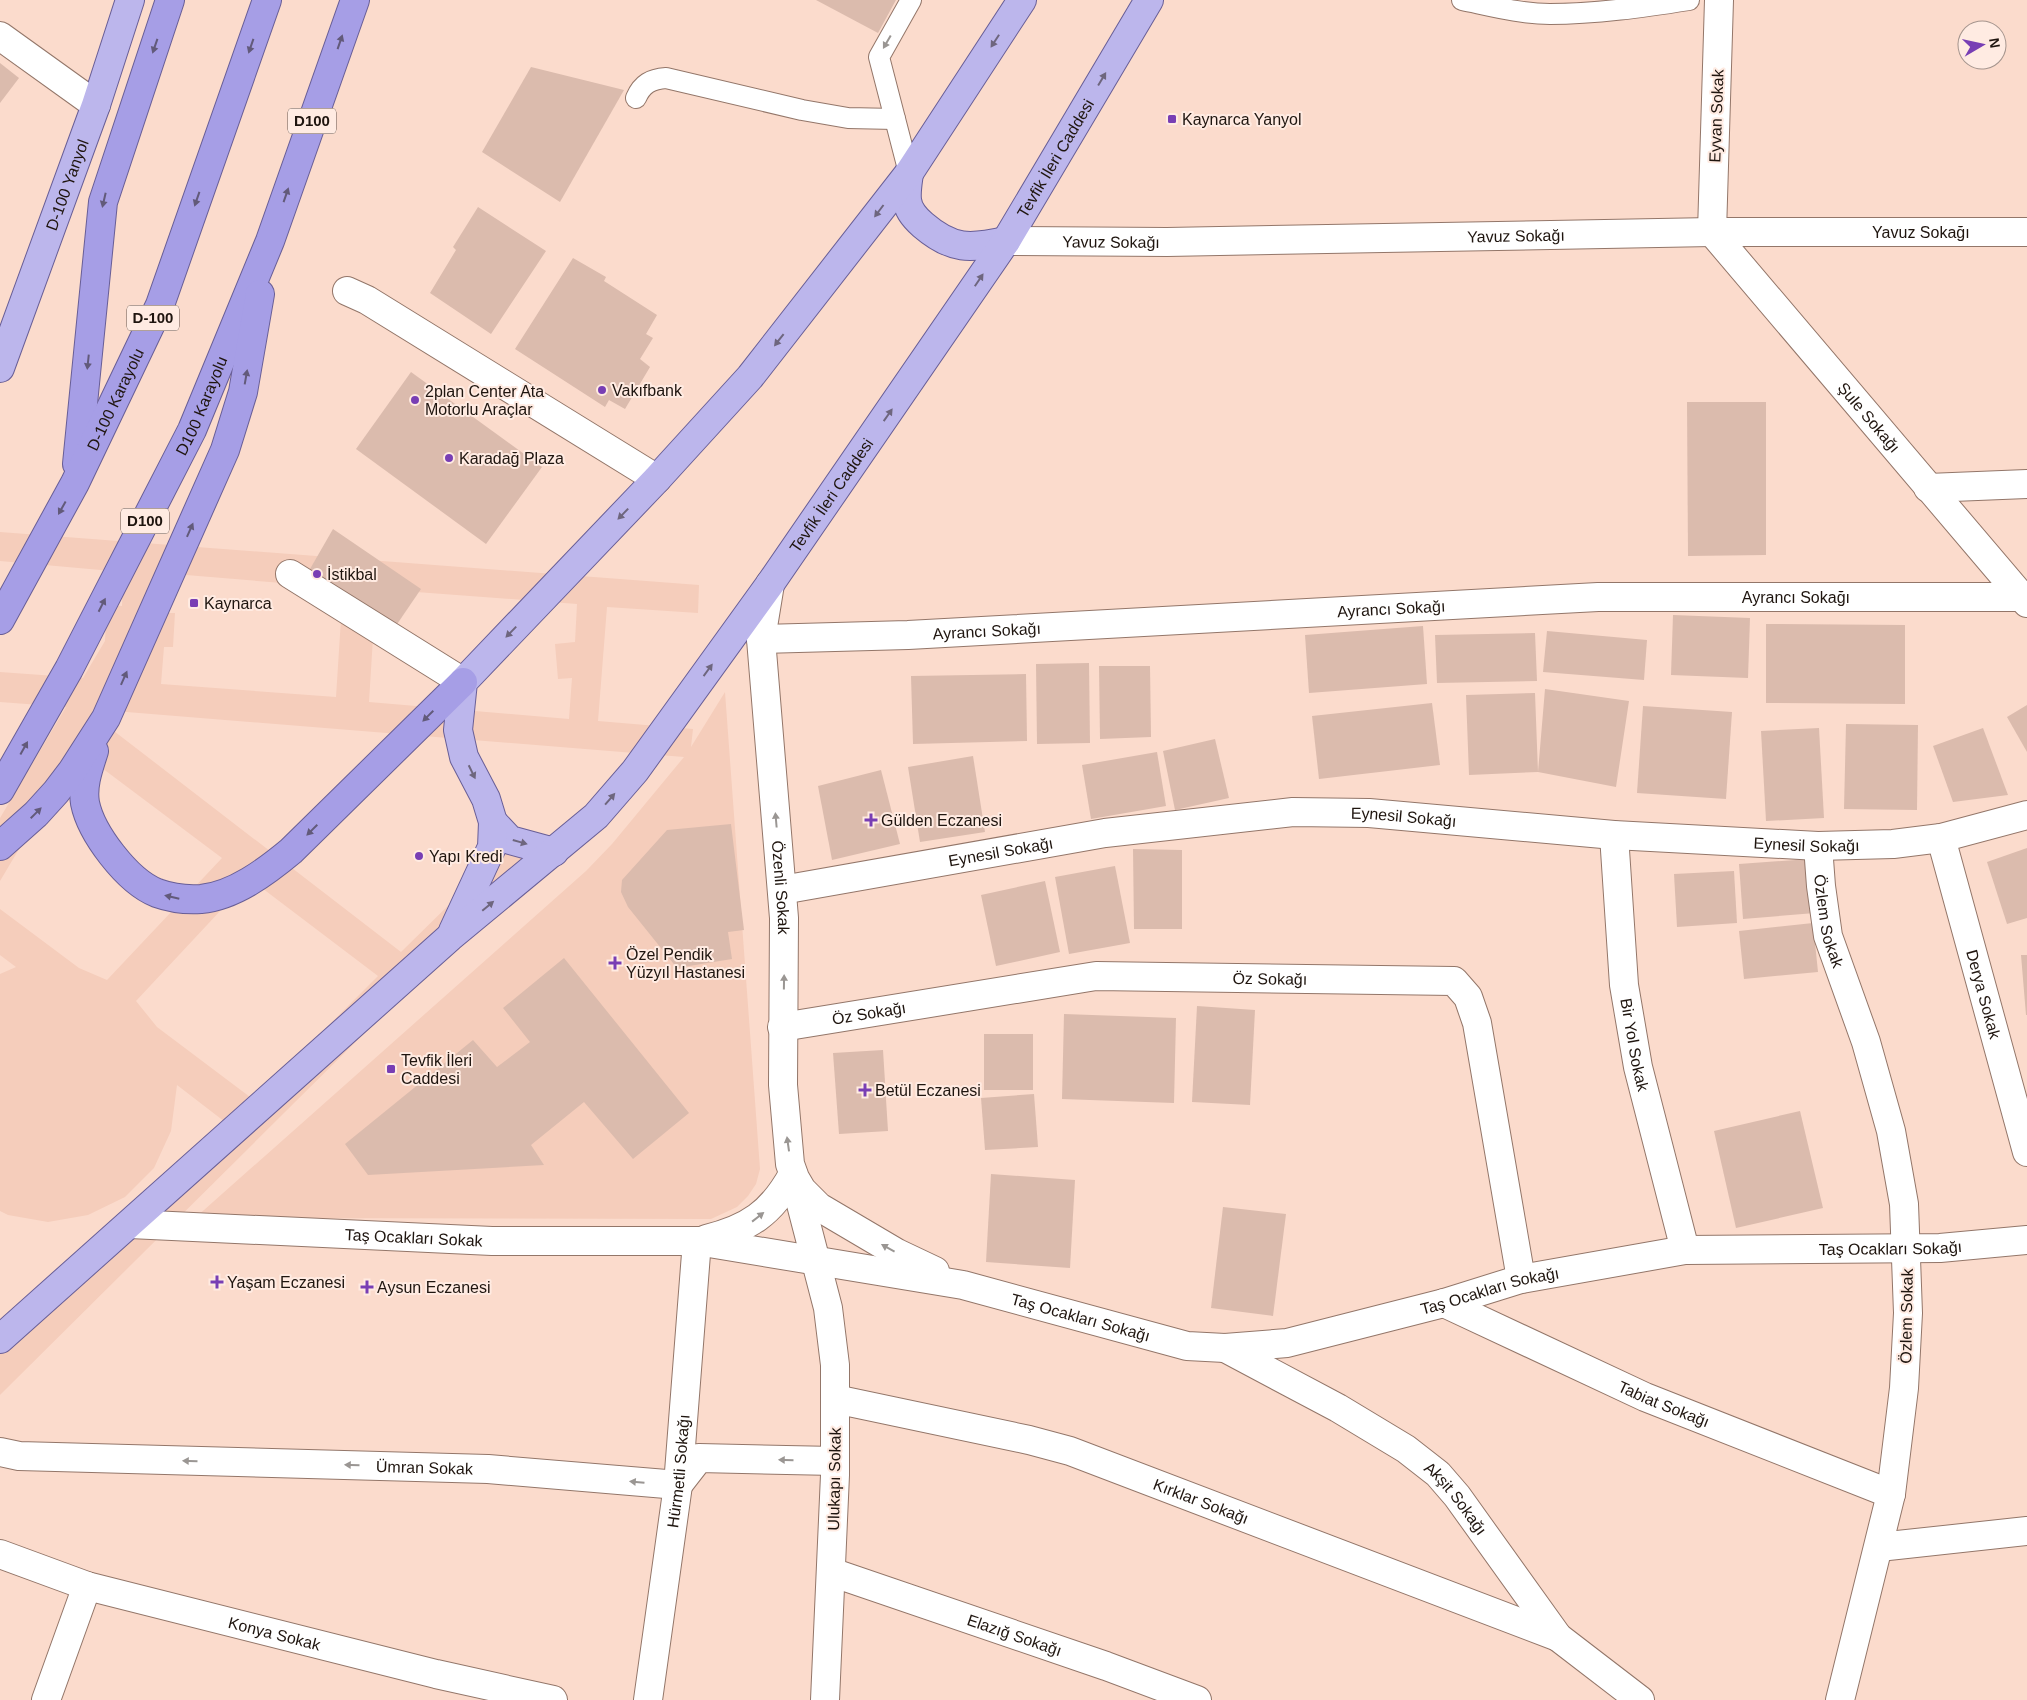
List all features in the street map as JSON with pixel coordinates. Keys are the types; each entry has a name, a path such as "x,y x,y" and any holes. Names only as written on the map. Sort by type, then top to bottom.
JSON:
{"highway":[{"path":"75,483 103,202 170,0"},
{"name":"D-100 Karayolu","path":"0,620 75,483 160,305 268,0"},
{"name":"D100 Karayolu","path":"0,790 68,669 192,430 270,241 355,0"},
{"path":"270,241 243,392 225,450 106,718 86,777 85,801 92,824 106,846 128,872 155,892 176,899 203,898 235,888 265,873 291,851 463,682"},
{"path":"0,846 36,814 56,792 72,772 106,718"}],"main road":[{"name":"D-100 Yanyol","path":"2,355 96,105 130,0"},
{"path":"463,682 657,479 750,377 909,173 1022,0"},
{"name":"Tevfik İleri Caddesi","path":"0,1339 450,937 596,816 634,771 770,584 1006,241 1149,0"},
{"path":"909,173 907,200 914,218 939,238 961,247 980,247 1006,241"},
{"name":"Tevfik İleri Caddesi","path":"450,937 492,847 493,822 486,800 464,757 458,730 463,682"},
{"path":"493,822 510,840 554,852"}],"street":[{"name":"Eyvan Sokak","path":"1712,232 1719,0"},
{"path":"0,36 96,105"},
{"name":"Yavuz Sokağı","path":"1006,241 1177,242 1712,232 2027,232"},
{"name":"Şule Sokağı","path":"1712,232 2025,600"},
{"path":"347,291 367,300 657,479"},
{"path":"1928,488 2027,484"},
{"path":"290,574 463,682"},
{"name":"Özenli Sokak","path":"770,584 761,639 782,890 784,944 782,1027 786,1134 816,1260"},
{"name":"Ayrancı Sokağı","path":"761,639 908,635 1598,597 2025,600"},
{"name":"Eynesil Sokağı","path":"782,890 1106,833 1293,812 1369,813 1614,835 1818,846 1893,844 1941,838 2027,814"},
{"name":"Bir Yol Sokak","path":"1614,835 1624,985 1638,1067 1685,1250"},
{"name":"Derya Sokak","path":"1941,838 2027,1152"},
{"name":"Özlem Sokak","path":"1818,846 1820,886 1828,936 1866,1042 1891,1130 1904,1204 1908,1313 1904,1388 1891,1494 1840,1700"},
{"name":"Öz Sokağı","path":"782,1027 1096,976 1454,981 1468,998 1477,1023 1521,1279"},
{"path":"697,1241 732,1232 753,1221 782,1192 797,1181 818,1207 857,1230 963,1285"},
{"name":"Taş Ocakları Sokak","path":"130,1224 492,1241 697,1241"},
{"name":"Taş Ocakları Sokağı","path":"963,1285 1187,1346 1225,1348 1287,1343 1444,1303 1521,1279 1685,1250 1940,1248 2027,1240"},
{"path":"697,1241 963,1285"},
{"name":"Hürmetli Sokağı","path":"648,1700 678,1485 697,1241"},
{"name":"Ulukapı Sokak","path":"816,1260 833,1335 835,1399 835,1461 825,1700"},
{"name":"Tabiat Sokağı","path":"1444,1303 1645,1397 1891,1494"},
{"name":"Akşit Sokağı","path":"1225,1348 1338,1408 1406,1449 1438,1474 1458,1496 1558,1637 1640,1700"},
{"name":"Kırklar Sokağı","path":"835,1399 1029,1440 1070,1451 1558,1637"},
{"name":"Ümran Sokak","path":"1,1453 19,1456 488,1469 678,1485"},
{"path":"678,1485 699,1458 835,1461"},
{"path":"1879,1547 2027,1531"},
{"name":"Konya Sokak","path":"0,1554 87,1586 426,1672 553,1700"},
{"name":"Elazığ Sokağı","path":"831,1572 1153,1692 1197,1700"},
{"path":"46,1700 87,1586"}],"lane":[{"path":"909,173 879,57 911,0"},
{"path":"1462,0 1501,9 1550,14 1640,7 1689,0"},
{"path":"636,98 640,89 647,82 656,78 666,78 830,115 848,118 895,119"}],"shaded area":[{"path":"0,532 699,585 698,613 607,607 598,721 693,729 691,747 725,692 760,1169 756,1184 748,1196 737,1207 711,1219 195,1218 586,871 612,844 684,757 102,710 97,718 401,952 521,834 543,856 0,1395 0,1352 229,1125 177,1085 171,1131 154,1168 125,1197 88,1215 48,1222 8,1215 0,1211 0,974 16,967 0,955 0,909 79,968 107,980 222,858 78,750 0,881 0,818 66,707 0,702 0,672 83,678 105,641 107,605 122,606 123,572 0,561","holes":["174,574 343,588 336,697 161,684 164,647 173,647 175,613 167,613","376,589 577,604 575,642 555,644 558,679 572,678 569,719 369,702","250,879 378,976 254,1100 157,1027 136,1001"]}],"building":[{"path":"816,0 896,0 878,33"},
{"path":"0,63 19,78 0,103"},
{"path":"531,67 624,90 560,202 482,152"},
{"path":"478,207 546,251 491,334 430,293 456,250 453,247"},
{"path":"573,258 606,277 604,281 657,315 646,334 653,338 640,359 650,367 625,409 609,400 605,407 515,349"},
{"name":"Karadağ Plaza","path":"411,372 542,467 486,544 356,449"},
{"path":"1687,402 1766,402 1766,555 1688,556"},
{"path":"333,529 421,589 391,633 306,576"},
{"path":"1673,615 1750,618 1748,678 1671,675"},
{"path":"1766,624 1905,625 1905,704 1766,703"},
{"path":"1423,626 1427,684 1309,693 1305,635"},
{"path":"1547,631 1647,640 1644,680 1543,672"},
{"path":"1535,633 1537,681 1437,683 1435,635"},
{"path":"1089,663 1090,743 1037,744 1036,664"},
{"path":"1099,666 1150,666 1151,737 1100,739"},
{"path":"1026,674 1027,741 913,744 911,676"},
{"path":"1545,689 1629,701 1616,787 1538,772"},
{"path":"1535,693 1538,772 1469,775 1466,695"},
{"path":"1432,703 1440,765 1319,779 1312,716"},
{"path":"2027,705 2027,752 2007,717"},
{"path":"1643,706 1732,712 1726,799 1637,793"},
{"path":"1846,724 1918,725 1917,810 1844,809"},
{"path":"1819,728 1824,818 1766,821 1761,731"},
{"path":"1983,728 2008,795 1953,802 1933,746"},
{"path":"1215,739 1229,798 1175,810 1163,751"},
{"path":"1157,752 1166,806 1091,819 1082,765"},
{"path":"973,756 985,832 920,842 908,767"},
{"path":"881,770 900,844 832,860 818,786"},
{"path":"731,824 744,930 728,932 732,959 677,968 628,907 621,892 622,880 667,830"},
{"path":"2027,848 2027,918 2007,924 1987,862"},
{"path":"1133,849 1182,850 1182,929 1134,929"},
{"path":"1810,859 1815,913 1743,919 1739,864"},
{"path":"1115,866 1130,943 1069,954 1055,877"},
{"path":"1734,871 1737,923 1677,927 1674,874"},
{"path":"1045,881 1060,952 996,966 981,895"},
{"path":"1813,923 1818,972 1744,979 1739,931"},
{"path":"2021,955 2027,955 2027,1015 2026,1015"},
{"path":"564,958 689,1113 633,1159 584,1102 531,1145 544,1165 368,1175 345,1144 473,1040 497,1067 530,1042 503,1008"},
{"path":"1197,1006 1255,1010 1250,1105 1192,1102"},
{"path":"1064,1014 1176,1018 1174,1103 1062,1099"},
{"path":"984,1034 1033,1034 1033,1090 984,1090"},
{"path":"883,1050 888,1131 839,1134 833,1053"},
{"path":"1034,1094 1038,1147 985,1150 981,1098"},
{"path":"1800,1111 1823,1208 1736,1228 1714,1131"},
{"path":"991,1174 1075,1180 1070,1268 986,1262"},
{"path":"1223,1207 1286,1214 1273,1316 1211,1308"}],"place":[{"name":"Kaynarca Yanyol","path":"1172,119"},
{"name":"Vakıfbank","path":"602,390"},
{"name":"2plan Center Ata Motorlu Araçlar","path":"415,400"},
{"name":"Karadağ Plaza","path":"449,458"},
{"name":"İstikbal","path":"317,574"},
{"name":"Kaynarca","path":"194,603"},
{"name":"Gülden Eczanesi","path":"871,820"},
{"name":"Yapı Kredi","path":"419,856"},
{"name":"Özel Pendik Yüzyıl Hastanesi","path":"615,963"},
{"name":"Tevfik İleri Caddesi","path":"391,1069"},
{"name":"Betül Eczanesi","path":"865,1090"},
{"name":"Yaşam Eczanesi","path":"217,1282"},
{"name":"Aysun Eczanesi","path":"367,1287"}]}
